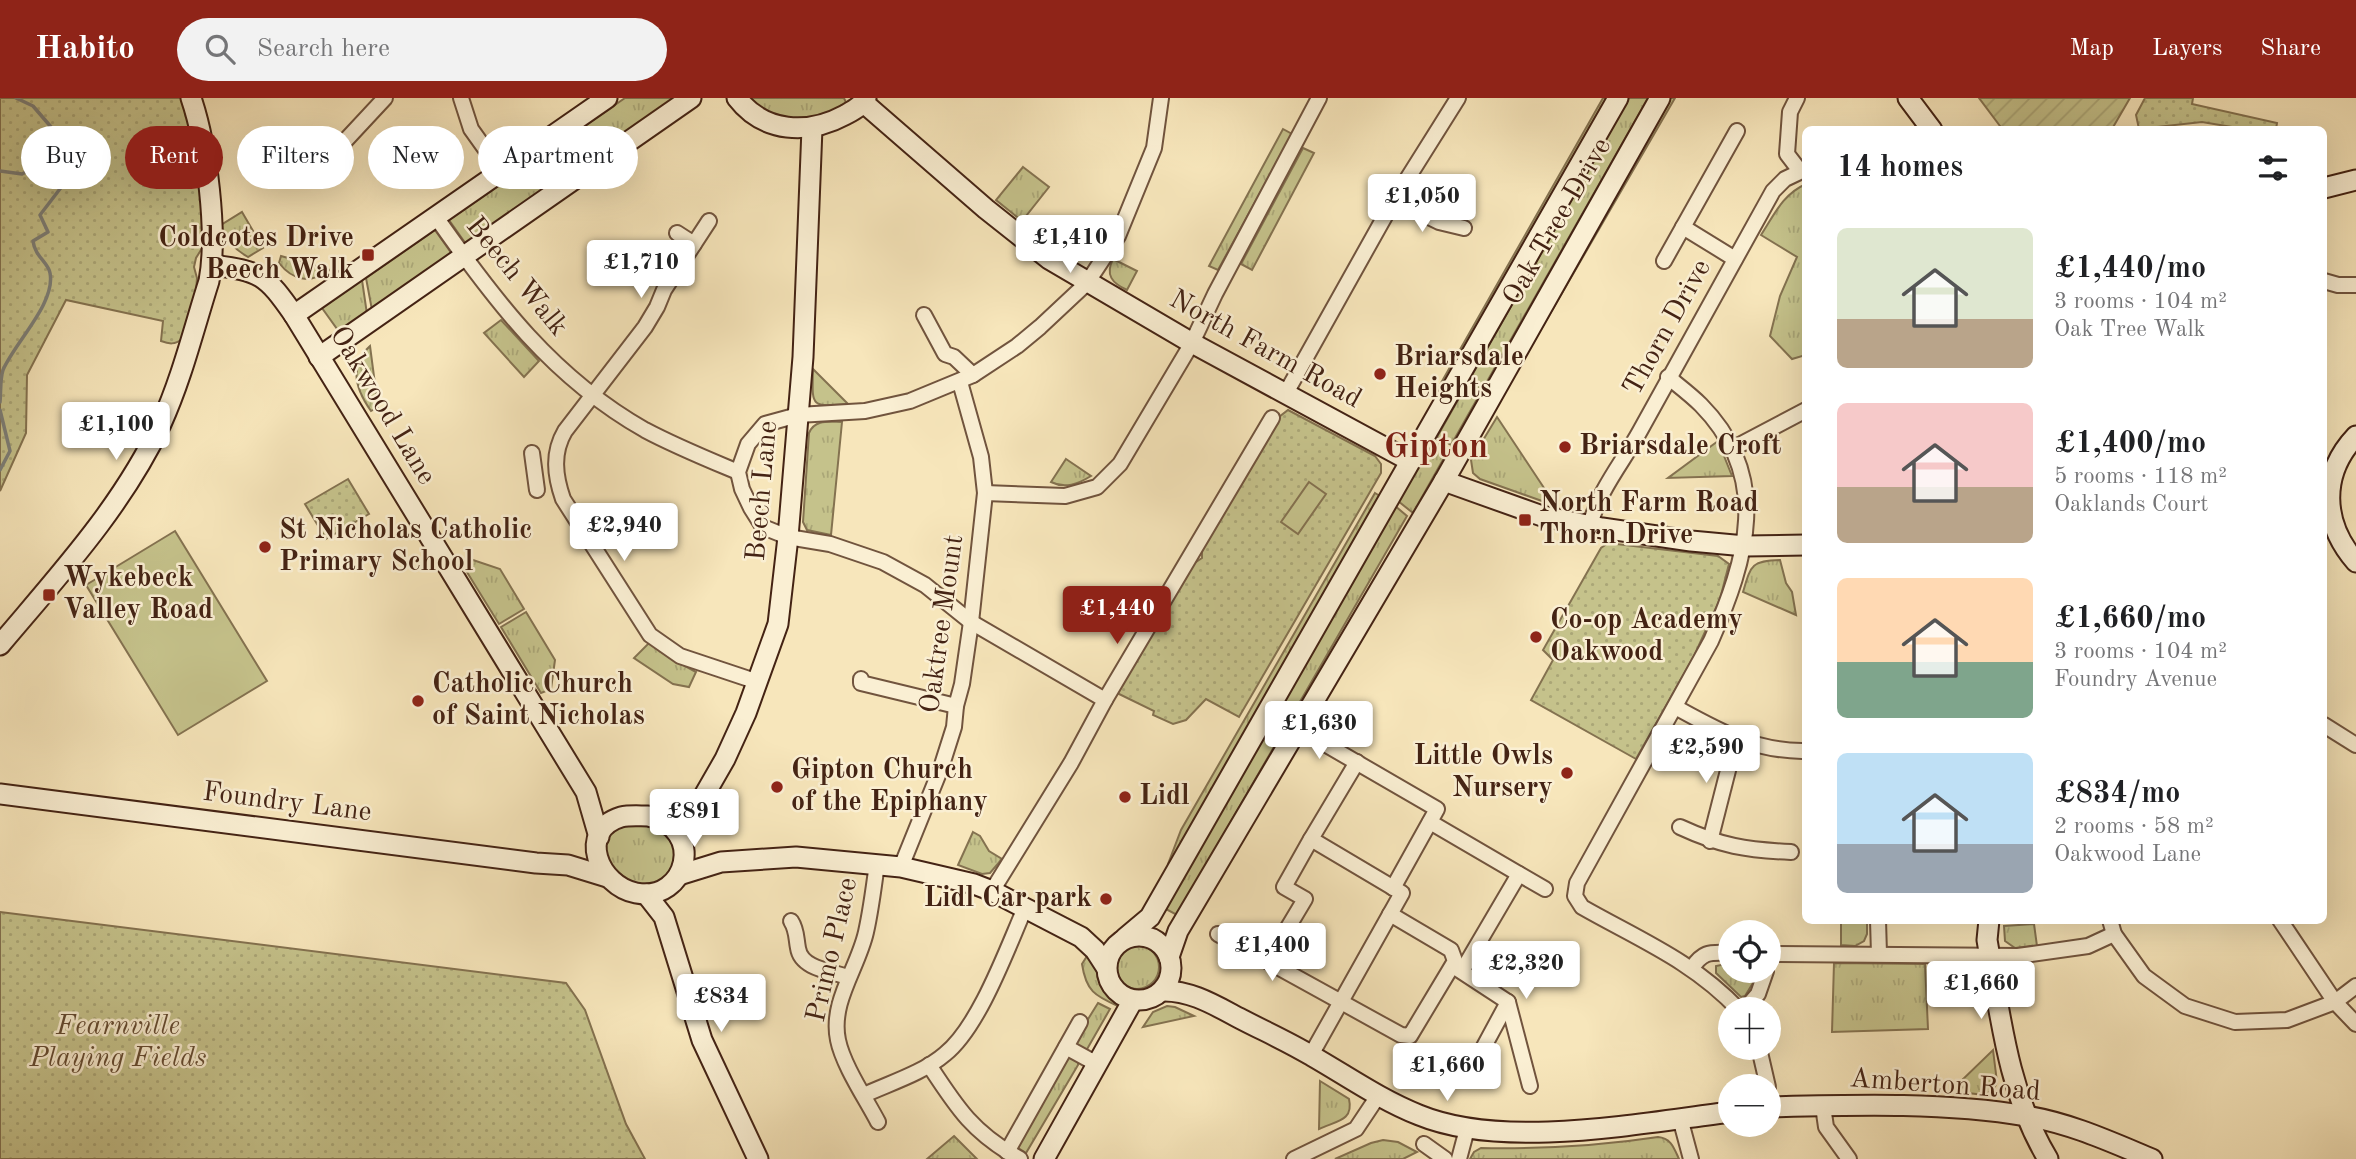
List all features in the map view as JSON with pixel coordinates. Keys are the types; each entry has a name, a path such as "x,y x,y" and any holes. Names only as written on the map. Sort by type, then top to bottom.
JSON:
{"street":[{"path":"0,645 111,509 161,424 177,383 212,265 205,156 191,98"},
{"path":"354,131 385,98"},
{"path":"461,98 471,129 478,141"},
{"path":"319,357 691,98"},
{"path":"737,98 745,109 774,126 792,129 812,128 830,123 865,100"},
{"path":"1105,700 971,622 925,585 883,562 830,544 788,537 764,527 742,489 738,472 748,444 765,424 798,415 886,407 910,401 967,378 1017,346 1087,283 1118,236 1154,148 1161,98"},
{"path":"985,493 1065,496 1097,487 1120,464 1192,343 1320,98"},
{"path":"1286,393 1394,200 1458,98"},
{"name":"Oak Tree Drive","path":"1106,967 1112,949 1150,917 1618,98"},
{"name":"Oak Tree Drive","path":"1162,990 1168,981 1178,931 1444,481 1660,98"},
{"path":"1797,98 1790,112 1787,154 1802,169"},
{"path":"1908,98 1929,126"},
{"path":"565,126 602,99"},
{"name":"North Farm Road","path":"865,100 986,209 1049,259 1192,343 1410,461"},
{"name":"Beech Lane","path":"682,843 686,827 725,759 758,682 778,624 803,357 812,128"},
{"path":"1664,261 1737,131"},
{"name":"Thorn Drive","path":"1590,526 1598,500 1639,432 1773,191 1785,179 1802,170"},
{"path":"2327,187 2356,180"},
{"path":"294,315 478,188"},
{"path":"1394,200 1439,222 1464,228"},
{"name":"Beech Walk","path":"436,217 505,311 544,353 593,394 646,430 738,472"},
{"path":"709,221 664,290 645,327 561,437 557,482 563,499 650,635 680,656 758,682"},
{"path":"1683,227 1735,258"},
{"path":"677,233 694,244"},
{"name":"Oakwood Lane","path":"212,265 252,271 264,278 294,315 586,792 595,818 598,842"},
{"path":"2327,282 2356,285"},
{"path":"925,315 945,354 954,357 967,378"},
{"path":"1668,377 1702,405 1738,462 1747,510 1745,546 1729,601 1711,641 1577,883 1575,896 1582,907 1692,968 1728,997"},
{"name":"Oaktree Mount","path":"901,867 941,768 954,727 971,622 985,493 967,378"},
{"path":"1732,449 1802,412"},
{"path":"992,891 1071,762 1272,418"},
{"path":"2356,436 2335,463 2327,515 2356,562"},
{"path":"531,453 537,490"},
{"path":"534,473 556,471"},
{"path":"1444,481 1542,516 1590,526 1745,546 1802,545"},
{"path":"861,678 860,683 956,706"},
{"path":"1675,707 1736,739 1761,747 1802,751"},
{"path":"2327,726 2356,745"},
{"path":"1299,729 1437,809 1398,890 1391,914 1311,1055"},
{"path":"1710,841 1736,739"},
{"path":"1268,961 1306,900 1283,887 1357,762"},
{"name":"Oakwood Lane","path":"586,792 623,817"},
{"name":"Foundry Lane","path":"0,794 568,865 607,877"},
{"path":"568,865 584,857 613,821 623,817 648,816 663,819 673,827 682,843 684,863 665,903 664,917"},
{"path":"1430,822 1545,889"},
{"path":"1680,827 1710,841 1752,850 1791,852"},
{"path":"1311,839 1398,890"},
{"path":"598,842 597,858 607,877 633,893 659,892 675,880 722,862 796,857 877,863 974,884 1081,937 1095,950 1106,967 1108,980 1122,996 1133,1000 1150,998 1162,990 1187,993 1311,1055 1378,1096 1420,1116 1467,1129 1583,1130 1718,1114"},
{"path":"682,843 722,862"},
{"name":"Primo Place","path":"877,863 866,932 848,977 837,1024 842,1053 878,1122"},
{"path":"1218,934 1401,1035 1410,1036 1519,874"},
{"path":"646,894 664,917 702,1040 758,1159"},
{"path":"864,1095 945,1055 966,1031 997,973 1025,908"},
{"path":"1391,914 1451,950 1457,968 1508,1002 1530,1086"},
{"path":"792,921 802,959 810,966 848,977"},
{"path":"1878,924 1880,954"},
{"path":"1989,924 1987,940 2011,1068 2026,1116 2048,1159"},
{"path":"2283,924 2335,1002 2356,1024"},
{"path":"1781,954 2018,956 2088,946 2112,927 2144,976 2154,984 2185,1006 2235,1022 2287,1020 2335,1002 2356,986"},
{"path":"1081,937 1101,941 1123,940 1136,936 1159,943 1187,993"},
{"path":"1692,968 1704,954 1718,953"},
{"path":"1044,1159 1133,1000"},
{"path":"1474,1065 1508,1002"},
{"path":"929,1065 959,1111 981,1133 1013,1155 1080,1022"},
{"path":"1066,1047 1097,1065"},
{"path":"1294,1159 1356,1129 1378,1096"},
{"name":"Amberton Road","path":"1781,1106 1930,1108 2026,1116 2083,1131 2152,1159"},
{"path":"1823,1106 1826,1127 1849,1159"},
{"path":"1680,1118 1691,1159"},
{"path":"1459,1159 1467,1129"},
{"path":"1424,1144 1444,1159"}],"green space":[{"path":"0,98 184,98 190,126 125,126 125,189 200,189 204,245 196,258 196,291 182,339 169,343 161,341 163,321 66,300 27,375 26,433 0,491"},
{"path":"625,98 675,98 635,126 585,126"},
{"path":"748,98 844,98 847,105 822,115 796,119 771,114"},
{"path":"1603,98 1610,98 1444,393 1437,390"},
{"path":"1629,98 1648,98 1451,445 1437,437"},
{"path":"1667,98 1675,98 1518,369 1512,366"},
{"path":"1979,98 2130,98 2114,126 2000,126"},
{"path":"2145,98 2193,98 2192,104 2277,123 2276,126 2226,126 2202,122 2138,126 2136,115"},
{"path":"1283,129 1292,134 1218,270 1209,266"},
{"path":"1303,148 1314,153 1252,270 1241,264"},
{"path":"1023,167 1049,187 1022,221 996,200"},
{"path":"1802,186 1802,356 1792,359 1770,336 1780,296 1797,257 1761,235 1785,199"},
{"path":"494,189 545,189 466,244 449,220"},
{"path":"242,212 263,248 248,257 231,244 221,225"},
{"path":"435,230 452,254 372,310 366,278"},
{"path":"281,256 330,270 309,279 296,277 279,263"},
{"path":"1113,259 1137,271 1127,290 1111,278"},
{"path":"362,280 367,314 340,333 322,308"},
{"path":"501,320 539,361 524,377 484,333"},
{"path":"370,346 378,407 371,411 361,395 357,378 359,362"},
{"path":"813,369 848,404 826,405 816,402"},
{"path":"1288,410 1375,456 1381,464 1381,473 1239,717 1206,699 1186,720 1173,724 1153,715 1154,711 1117,693 1193,564 1202,558 1202,547 1279,417"},
{"path":"1497,417 1556,506 1480,479 1473,473 1471,460"},
{"path":"842,422 831,535 807,530 803,522 809,433 819,423"},
{"path":"1435,440 1449,449 1413,513 1398,501"},
{"path":"1718,441 1732,476 1668,478"},
{"path":"1066,459 1091,476 1071,485 1051,482"},
{"path":"348,479 369,514 326,539 305,504"},
{"path":"1309,482 1326,494 1298,534 1281,522"},
{"path":"1375,493 1380,496 1171,866 1168,864 1181,830"},
{"path":"1394,505 1407,516 1177,915 1164,908"},
{"path":"175,531 267,681 178,735 86,585"},
{"path":"1608,543 1718,556 1729,564 1720,599 1694,656 1636,759 1531,700 1553,660 1543,650 1601,548"},
{"path":"470,559 500,569 524,609 499,624 462,564"},
{"path":"1780,560 1786,583 1792,592 1796,615 1743,592 1754,566"},
{"path":"526,612 555,660 551,689 541,693 501,627"},
{"path":"649,643 696,672 689,687 673,684 634,658"},
{"path":"625,824 646,825 667,834 675,851 672,867 665,877 653,884 640,885 624,879 610,865 606,857 606,841 612,832"},
{"path":"973,832 980,836 989,851 1002,859 990,873 982,874 958,865"},
{"name":"Fearnville Playing Fields","path":"0,912 566,983 585,1010 626,1124 645,1159 0,1159"},
{"path":"1841,924 1867,924 1864,941 1855,946 1841,945"},
{"path":"2034,924 2037,946 2015,948 2005,941 2004,926"},
{"path":"1137,945 1153,951 1159,967 1153,983 1137,989 1121,983 1115,967 1121,951"},
{"path":"1089,953 1103,984 1117,999 1118,1006 1103,999 1089,987 1082,964"},
{"path":"1834,963 1925,964 1928,1029 1832,1032"},
{"path":"1726,983 1753,983 1745,996 1741,997"},
{"path":"1098,1003 1110,1009 1086,1051 1072,1045"},
{"path":"1167,1006 1194,1016 1143,1027 1153,1012"},
{"path":"1993,1050 1997,1082 1994,1089 1984,1095 1968,1093 1959,1083"},
{"path":"1067,1056 1078,1062 1078,1065 1026,1153 1015,1146"},
{"path":"1320,1081 1349,1099 1350,1106 1349,1112 1342,1119 1319,1129"},
{"path":"954,1136 977,1159 927,1159"},
{"path":"1658,1137 1674,1147 1679,1159 1470,1159 1474,1152 1481,1148 1570,1146"},
{"path":"1383,1140 1398,1142 1417,1152 1403,1159 1335,1159 1371,1143"}],"waterway":[{"path":"0,402 3,370 41,309 50,285 49,269 36,251 33,241 48,232 40,215 66,181 64,142 33,106 16,98"},
{"path":"0,171 21,174"},
{"path":"0,410 10,451 0,470"}],"place":[{"name":"Coldcotes Drive Beech Walk","path":"368,255"},
{"name":"Briarsdale Heights","path":"1380,374"},
{"name":"Briarsdale Croft","path":"1565,447"},
{"name":"North Farm Road Thorn Drive","path":"1525,520"},
{"name":"St Nicholas Catholic Primary School","path":"265,547"},
{"name":"Wykebeck Valley Road","path":"49,595"},
{"name":"Co-op Academy Oakwood","path":"1536,637"},
{"name":"Catholic Church of Saint Nicholas","path":"418,701"},
{"name":"Little Owls Nursery","path":"1567,773"},
{"name":"Gipton Church of the Epiphany","path":"777,787"},
{"name":"Lidl","path":"1125,797"},
{"name":"Lidl Car park","path":"1106,899"}],"district":[{"name":"Gipton","path":"1436,447"}]}
